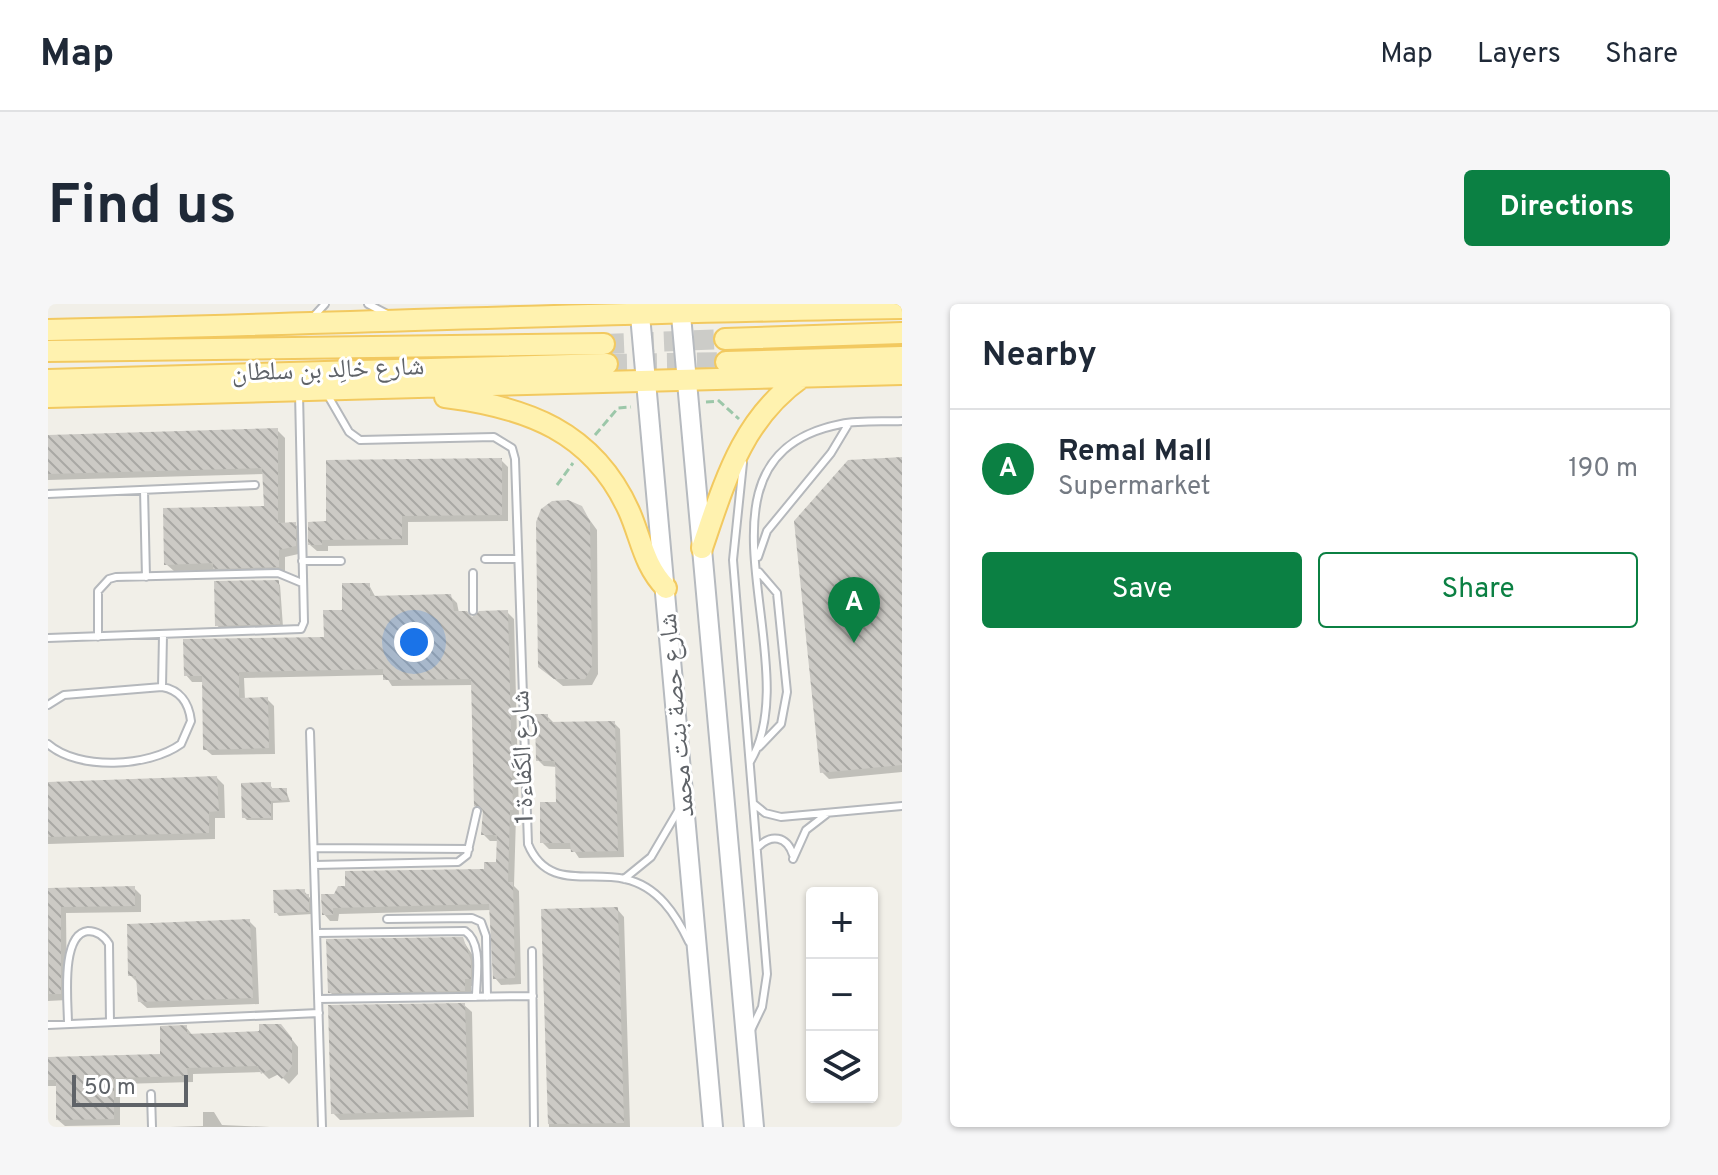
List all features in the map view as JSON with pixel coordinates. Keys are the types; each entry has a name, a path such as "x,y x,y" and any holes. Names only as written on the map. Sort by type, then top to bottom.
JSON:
{"main road":[{"path":"451,319 502,304"},
{"path":"48,330 302,325 639,308 902,308"},
{"name":"شارع حصة بنت محمد","path":"639,308 686,797 713,1127"},
{"name":"شارع حصة بنت محمد","path":"681,308 754,1127"},
{"path":"725,339 902,333"},
{"name":"شارع خالِد بن سلطان","path":"48,351 606,354 48,380"},
{"path":"726,362 902,357"},
{"path":"48,397 902,374"},
{"path":"702,548 726,480 745,439 771,400 802,377"},
{"path":"394,387 515,409 545,422 575,441 617,489 647,562 666,588"}],"lane":[{"path":"302,325 325,304"},
{"path":"368,304 406,321"},
{"name":"شارع الكَفاءة 1","path":"321,388 349,432 360,440 494,437 508,443 515,459 528,844 542,866 557,875 624,879 646,888 665,903 697,958"},
{"path":"48,638 297,631 304,622 299,389"},
{"path":"750,762 759,747 768,702 752,514 764,477 781,455 825,428 849,423 902,421"},
{"path":"759,747 773,736 781,724 787,692 777,593 757,567 762,539 831,453 849,423"},
{"path":"745,439 733,560 766,985 758,1018 746,1036"},
{"path":"48,494 255,485"},
{"path":"144,490 146,577"},
{"path":"485,559 517,559"},
{"path":"302,561 341,561"},
{"path":"98,637 97,599 102,584 116,577 278,573 302,583"},
{"path":"473,573 473,611"},
{"path":"162,687 163,635"},
{"path":"48,705 64,695 162,687 178,693 190,713 186,737 174,749 142,759 113,762 81,758 48,744"},
{"path":"310,732 322,1127"},
{"path":"624,879 658,848 686,797"},
{"path":"753,803 765,813 781,817 902,806"},
{"path":"314,865 458,862 469,849 477,811"},
{"path":"757,848 770,838 781,838 789,844 793,859 806,830 831,812"},
{"path":"314,848 469,849"},
{"path":"387,919 472,918 481,922 486,931 487,997"},
{"path":"68,1024 69,950 74,938 86,931 100,934 109,944 110,1022"},
{"path":"317,933 465,931 475,941 476,997"},
{"path":"532,951 534,1127"},
{"path":"318,999 533,996"},
{"path":"48,1025 319,1013"},
{"path":"151,1094 152,1127"}],"path":[{"path":"689,403 719,401"},
{"path":"618,408 649,406"}],"building":[{"path":"278,428 278,523 296,522 296,546 279,550 279,567 213,569 213,563 164,565 163,508 264,506 262,468 48,474 48,435"},
{"path":"902,457 902,765 820,773 794,521 848,460"},
{"path":"502,458 502,515 402,516 402,539 322,540 322,545 308,545 308,522 326,521 326,460"},
{"path":"568,500 582,506 590,521 592,666 585,679 554,679 538,667 536,522 541,509 552,501"},
{"path":"279,580 280,624 215,626 214,581"},
{"path":"342,583 370,583 370,596 451,594 454,611 467,611 472,617 479,611 508,610 513,810 510,810 508,882 513,882 515,978 493,979 489,904 333,908 333,915 322,915 321,894 334,894 338,886 345,886 345,871 484,869 484,862 496,862 497,835 481,835 483,810 474,806 471,679 383,680 383,669 239,672 239,698 268,697 269,748 203,750 202,676 184,676 183,639 324,637 323,610 342,610"},
{"path":"535,714 548,714 548,722 615,721 618,851 571,852 570,843 540,843 540,802 556,802 555,761 536,761"},
{"path":"217,776 219,811 209,812 209,833 48,837 48,782"},
{"path":"271,782 271,788 287,788 287,800 271,801 271,818 242,818 241,783"},
{"path":"135,886 135,906 61,907 61,994 49,994 48,888"},
{"path":"305,889 305,894 309,894 309,912 274,913 273,890"},
{"path":"618,907 624,1123 548,1124 541,909"},
{"path":"250,919 253,998 138,1002 136,976 128,976 127,924"},
{"path":"463,937 471,961 471,979 465,979 465,991 328,993 326,939"},
{"path":"465,1003 468,1110 331,1114 328,1005"},
{"path":"259,1024 281,1024 292,1038 292,1066 282,1079 271,1069 261,1074 258,1066 187,1068 188,1076 114,1078 114,1119 56,1120 56,1080 48,1080 48,1057 160,1054 160,1026 187,1025 187,1034 259,1031"}],"tunnel":[{"path":"604,344 725,339"},
{"path":"607,364 726,362"}],"place":[{"name":"Remal Mall","path":"854,643"}]}
